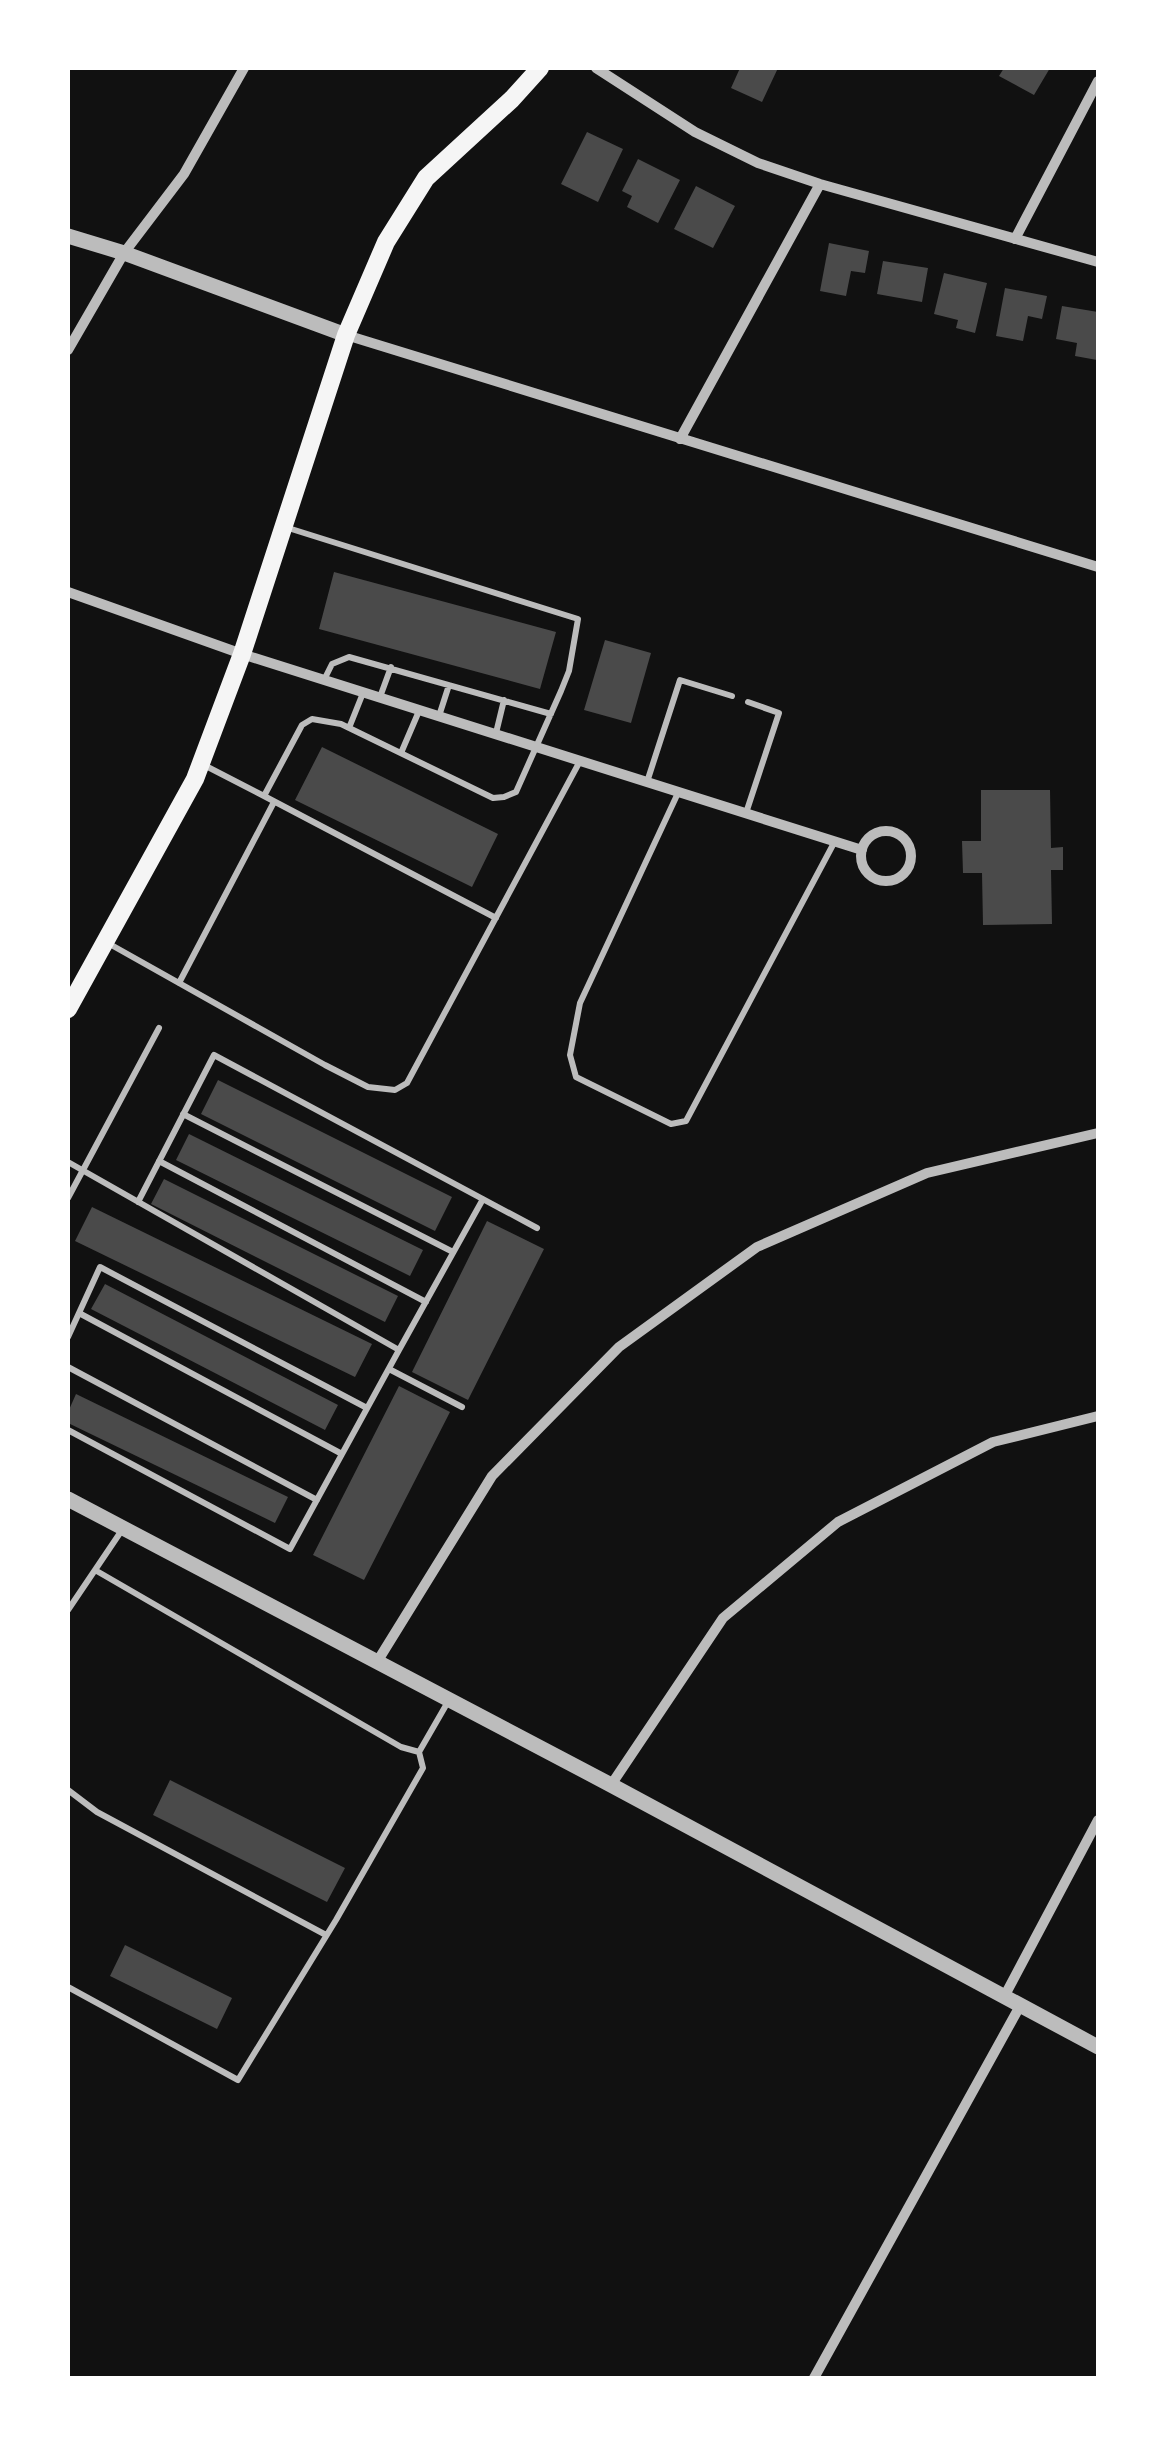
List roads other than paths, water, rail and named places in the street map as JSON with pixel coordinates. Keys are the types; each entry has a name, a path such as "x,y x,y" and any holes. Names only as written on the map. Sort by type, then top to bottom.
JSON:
{"main road":[{"path":"68,1009 195,779 242,654 346,335 386,242 426,178 540,68"}],"street":[{"path":"68,350 124,253 184,174 244,68"},
{"path":"596,68 695,132 758,163 1098,262"},
{"path":"1014,239 1098,81"},
{"path":"680,439 820,184"},
{"path":"68,236 346,335 1098,567"},
{"path":"68,592 242,654 862,850"},
{"path":"878,831 896,832 908,844 911,861 896,879 880,881 862,866 862,850 864,842 878,831"},
{"path":"378,1662 492,1476 619,1347 757,1247 927,1173 1098,1133"},
{"path":"611,1785 723,1618 838,1522 993,1442 1098,1416"},
{"path":"68,1499 1098,2047"},
{"path":"1004,1997 1098,1820"},
{"path":"814,2378 1020,2006"}],"lane":[{"path":"264,796 302,724 312,719 349,728 493,798 516,792 568,671 578,619 284,527"},
{"path":"324,680 332,664 349,657 551,714"},
{"path":"380,698 391,667"},
{"path":"648,782 680,680 732,696"},
{"path":"439,716 450,684"},
{"path":"349,728 363,692"},
{"path":"495,734 504,700"},
{"path":"746,813 779,713 748,702"},
{"path":"401,754 420,710"},
{"path":"105,941 368,1086 395,1090 406,1083 580,761"},
{"path":"201,764 496,918"},
{"path":"679,792 580,1003 570,1055 576,1077 672,1124 686,1121 835,842"},
{"path":"179,983 274,802"},
{"path":"68,1198 158,1028"},
{"path":"138,1202 214,1054 537,1228"},
{"path":"183,1114 453,1252"},
{"path":"159,1161 426,1302"},
{"path":"68,1162 400,1350"},
{"path":"68,1430 290,1549 483,1199"},
{"path":"68,1337 100,1267 367,1408"},
{"path":"79,1313 342,1454"},
{"path":"68,1367 317,1500"},
{"path":"388,1369 462,1408"},
{"path":"68,1610 123,1528"},
{"path":"95,1570 400,1747 419,1752"},
{"path":"68,1987 238,2080 423,1768 419,1752 450,1700"},
{"path":"68,1790 97,1812 326,1936"}]}
